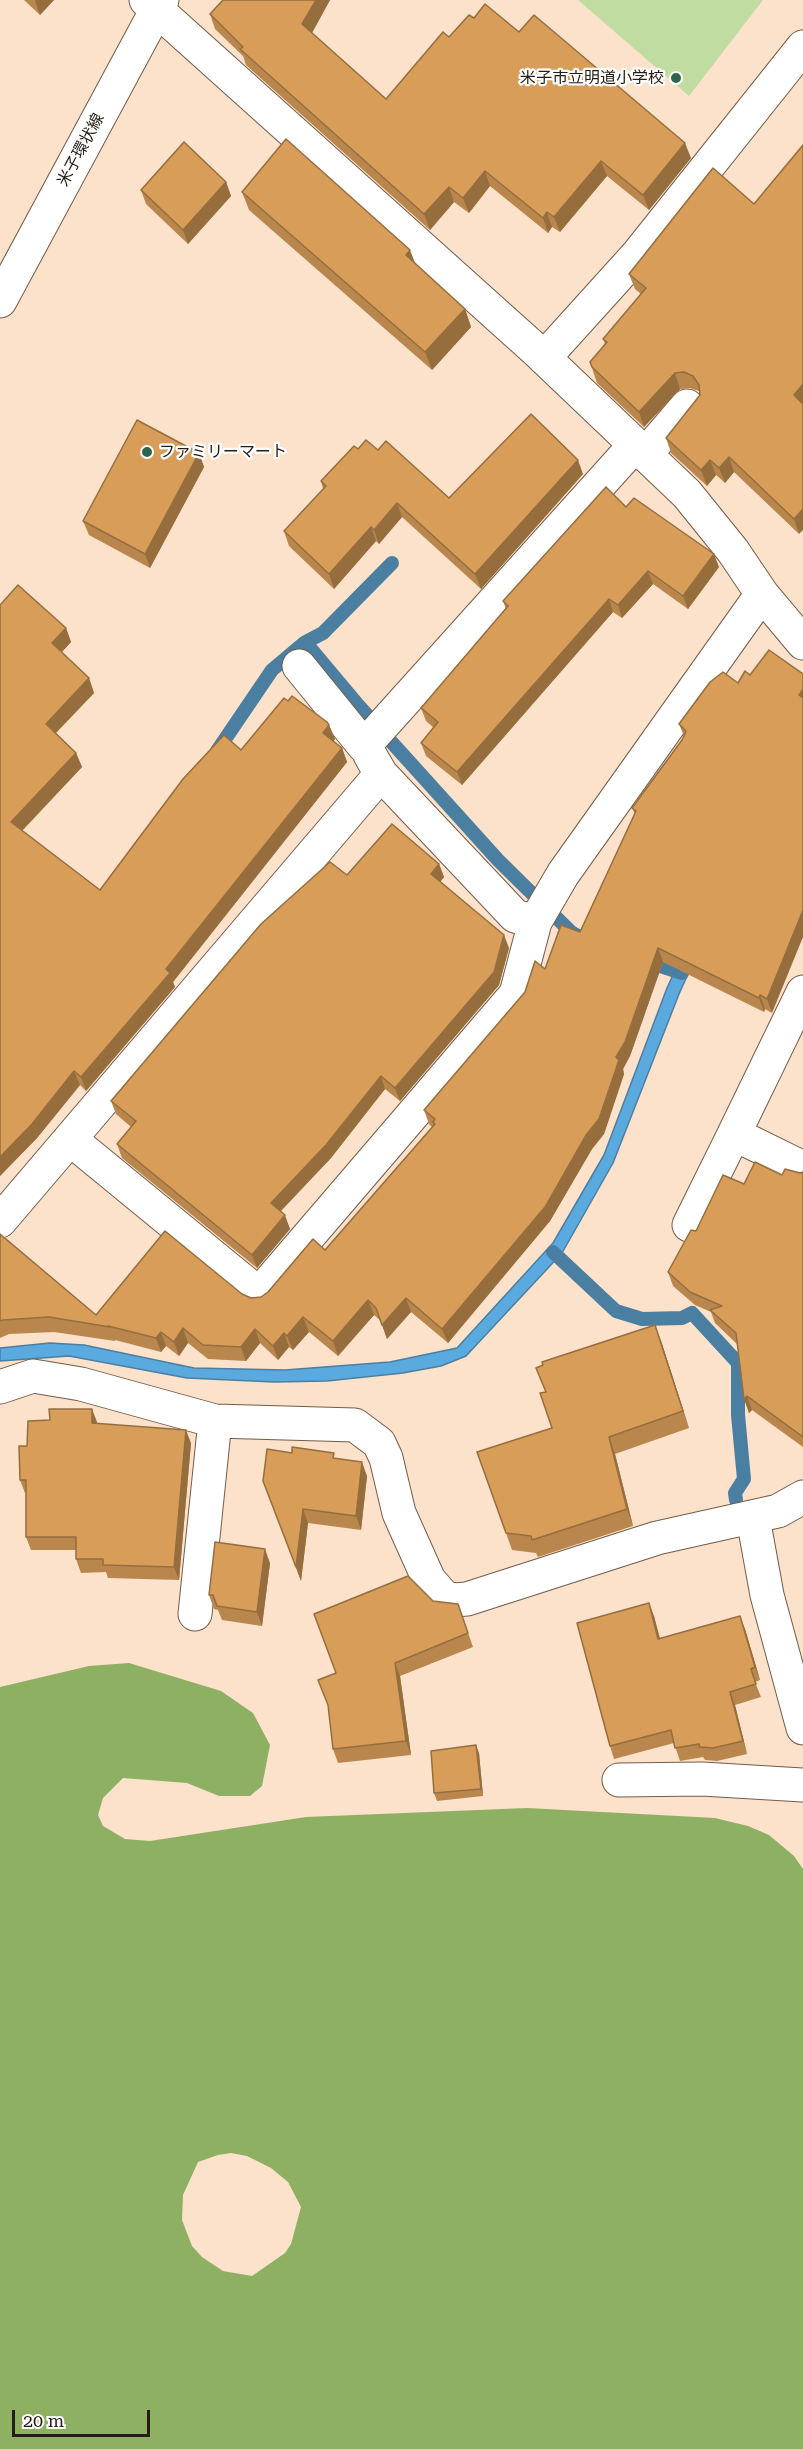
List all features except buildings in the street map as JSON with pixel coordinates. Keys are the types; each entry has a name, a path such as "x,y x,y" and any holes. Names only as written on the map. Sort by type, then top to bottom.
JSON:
{"street":[{"name":"米子環状線","path":"0,301 155,3"},
{"path":"155,3 544,358 687,494 733,551 762,594 803,643"},
{"path":"544,358 638,254 803,47"},
{"path":"364,746 640,450 687,406"},
{"path":"70,1139 259,1294 516,994 535,922 562,874 762,594"},
{"path":"299,666 364,746 381,774 515,916 535,922"},
{"path":"0,1221 381,774"},
{"path":"689,1225 803,992"},
{"path":"734,1134 803,1168"},
{"path":"0,1387 33,1376 56,1378 215,1420 356,1425 379,1443 386,1458 399,1514 429,1580 436,1592 454,1600 467,1599 657,1538 778,1511 803,1497"},
{"path":"195,1614 215,1420"},
{"path":"753,1518 767,1595 803,1728"},
{"path":"619,1780 702,1779 803,1785"}],"green space":[{"path":"578,0 763,0 689,96"},
{"path":"129,1663 221,1691 253,1713 270,1745 262,1786 250,1796 219,1796 187,1783 123,1778 103,1798 98,1815 103,1826 125,1839 150,1841 306,1817 527,1808 715,1818 748,1826 769,1835 794,1856 803,1869 803,2449 0,2449 0,1687 89,1666","holes":["231,2153 247,2156 271,2168 288,2182 301,2207 291,2244 285,2253 252,2276 223,2271 202,2257 192,2246 182,2220 183,2195 198,2162"]}],"water":[{"path":"712,890 724,894 679,994 613,1163 562,1253 466,1356 441,1366 403,1373 327,1381 274,1382 187,1378 69,1356 0,1361 0,1348 50,1343 84,1345 194,1368 285,1370 390,1362 457,1348 553,1243 604,1155 667,988"}],"waterway":[{"path":"217,751 272,670 304,643 323,633 392,563"},
{"path":"306,643 358,705 498,860 571,932 580,937"},
{"path":"645,961 682,973"},
{"path":"553,1252 616,1311 642,1319 682,1318 692,1313 738,1363 738,1415 744,1479 735,1493 736,1500"}],"place":[{"name":"米子市立明道小学校","path":"676,78"},
{"name":"ファミリーマート","path":"147,452"}]}
